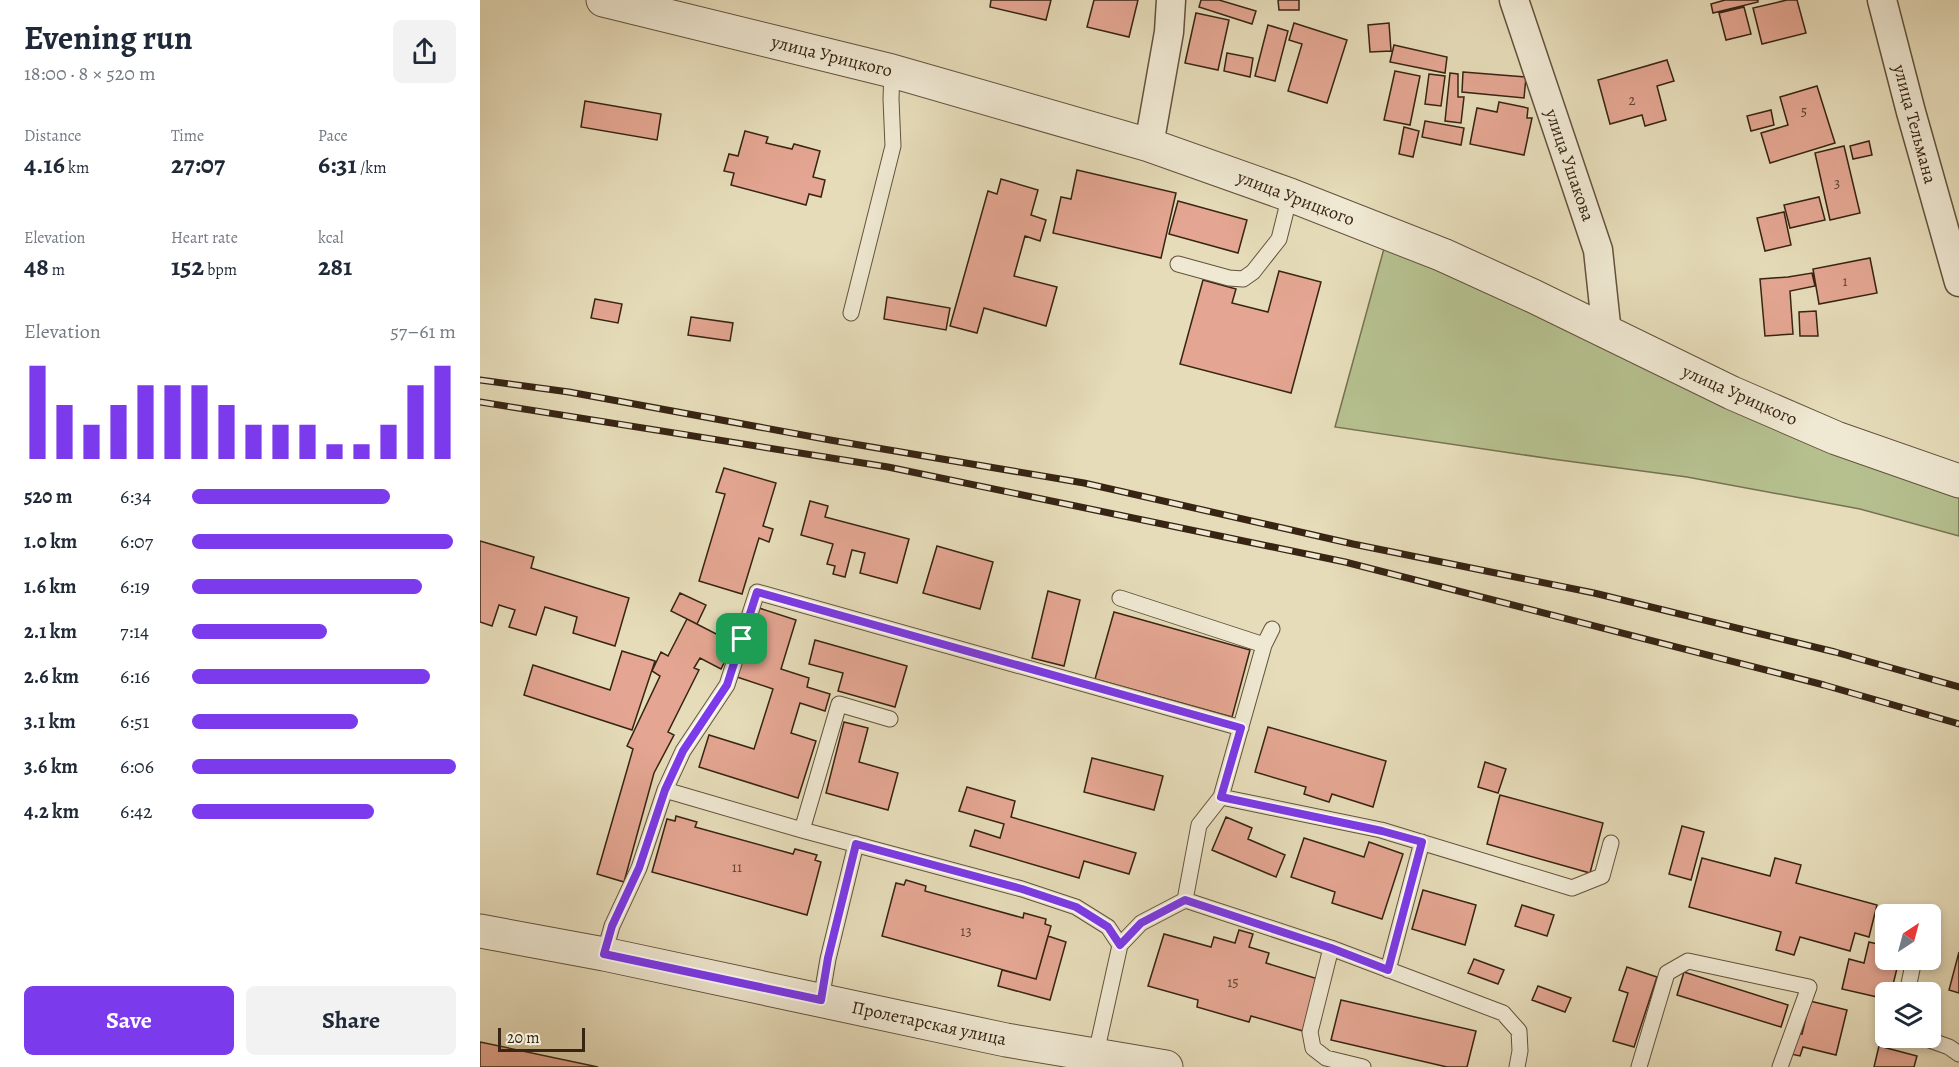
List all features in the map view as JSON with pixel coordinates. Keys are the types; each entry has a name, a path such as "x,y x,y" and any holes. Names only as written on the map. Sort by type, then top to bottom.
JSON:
{"street":[{"name":"улица Урицкого","path":"603,0 892,71 1149,145 1290,195 1443,255 1732,393 1836,438 1959,481"},
{"path":"1149,145 1169,32 1171,0"},
{"name":"улица Ушакова","path":"1514,0 1598,250 1607,334"},
{"name":"улица Тельмана","path":"1882,0 1959,282"},
{"name":"Пролетарская улица","path":"480,931 604,954 1094,1061 1164,1067"}],"lane":[{"path":"851,314 893,146 892,71"},
{"path":"1178,264 1229,278 1243,279 1253,272 1279,239 1290,195"},
{"path":"604,954 612,926 639,868 665,790 683,751 727,685 757,592 1241,728"},
{"path":"1120,598 1264,645"},
{"path":"1185,900 1199,825 1221,797 1264,645 1272,629"},
{"path":"802,830 839,704 890,719"},
{"path":"665,790 802,830 1022,889 1076,907 1108,927 1120,945"},
{"path":"1221,797 1382,831 1572,888 1602,876 1611,843"},
{"path":"1388,970 1422,842"},
{"path":"821,1000 828,958 856,844"},
{"path":"1094,1061 1120,945 1141,923 1185,900 1331,948 1503,1013 1520,1031 1517,1067"},
{"path":"1331,948 1310,1032 1313,1048 1326,1058 1363,1067"},
{"path":"1639,1067 1667,973 1688,961 1809,987 1780,1067"},
{"path":"1941,1044 1959,1054"}],"green space":[{"path":"1388,234 1959,489 1959,536 1860,509 1687,477 1335,427"}],"building":[{"path":"991,0 1051,0 1046,20 990,7"},
{"path":"1094,0 1138,0 1129,37 1087,27"},
{"path":"1201,0 1219,0 1256,11 1252,24 1199,7"},
{"path":"1278,0 1299,0 1299,10 1279,10"},
{"path":"1725,0 1758,0 1758,2 1713,13 1711,4"},
{"path":"1797,0 1806,33 1762,44 1753,8"},
{"path":"1744,7 1751,34 1726,40 1719,13"},
{"path":"1196,13 1229,20 1218,70 1185,63"},
{"path":"1294,23 1347,40 1327,103 1288,91 1302,44 1289,40"},
{"path":"1389,23 1391,51 1370,52 1368,25"},
{"path":"1268,25 1288,31 1275,81 1255,76"},
{"path":"1394,45 1447,57 1445,73 1390,62"},
{"path":"1227,53 1253,58 1250,77 1224,71"},
{"path":"1667,60 1674,81 1657,86 1666,120 1645,126 1642,115 1610,124 1598,80"},
{"path":"1395,71 1420,76 1410,125 1384,120"},
{"path":"1463,72 1526,77 1524,98 1462,92"},
{"path":"1450,73 1458,74 1458,97 1464,97 1461,123 1445,121"},
{"path":"1429,74 1445,76 1441,106 1425,104"},
{"path":"1817,86 1835,143 1770,163 1761,133 1788,125 1780,97"},
{"path":"585,101 661,114 657,140 581,127"},
{"path":"1499,102 1528,108 1527,118 1532,118 1524,155 1470,144 1477,108 1497,112"},
{"path":"1771,110 1774,125 1751,131 1747,116"},
{"path":"1425,121 1464,128 1461,145 1422,137"},
{"path":"1404,127 1419,131 1413,157 1399,154"},
{"path":"745,131 768,137 766,143 792,149 794,144 820,151 813,177 825,180 821,197 809,194 806,205 731,185 734,173 724,171 729,154 738,156"},
{"path":"1869,141 1872,155 1853,159 1850,146"},
{"path":"1844,146 1860,213 1830,220 1815,153"},
{"path":"1077,170 1176,193 1161,258 1053,233 1061,197 1071,199"},
{"path":"1001,179 1038,190 1031,215 1046,220 1040,241 1025,236 1014,276 1057,287 1046,326 984,308 977,333 950,326 988,191 997,194"},
{"path":"1819,197 1825,220 1790,228 1784,205"},
{"path":"1178,201 1247,220 1238,253 1169,234"},
{"path":"1784,212 1791,245 1765,251 1757,218"},
{"path":"1870,258 1877,293 1819,304 1813,269"},
{"path":"1279,271 1321,282 1291,393 1180,364 1203,280 1236,289 1232,303 1268,312"},
{"path":"1812,273 1815,286 1790,291 1793,334 1765,336 1760,279"},
{"path":"887,297 950,308 946,330 884,319"},
{"path":"595,299 622,304 618,323 591,318"},
{"path":"1816,311 1818,336 1800,336 1799,312"},
{"path":"691,317 733,323 730,341 688,335"},
{"path":"724,468 776,483 763,526 773,529 769,542 759,538 742,594 699,581 725,494 716,492"},
{"path":"810,501 828,506 825,517 909,539 897,583 860,573 865,553 852,550 845,577 833,574 835,566 827,564 833,544 801,535"},
{"path":"480,541 534,557 531,568 629,598 615,646 573,633 577,617 545,607 536,635 509,627 515,610 499,605 492,626 480,622"},
{"path":"937,546 993,562 980,609 923,593"},
{"path":"1048,591 1080,600 1064,666 1032,658"},
{"path":"680,593 706,605 697,624 671,611"},
{"path":"759,608 796,620 781,669 809,678 807,687 830,694 825,711 800,703 791,733 816,741 798,798 699,767 709,735 754,749 773,689 737,677"},
{"path":"1114,612 1250,650 1232,717 1095,679"},
{"path":"687,619 734,643 721,669 700,658 694,668 699,670 668,732 674,735 654,773 624,882 597,874 633,749 627,746 660,676 652,671 661,652 668,656"},
{"path":"815,640 907,666 895,707 838,691 843,673 809,664"},
{"path":"622,651 655,661 632,730 524,695 533,665 610,690"},
{"path":"844,722 868,728 859,762 898,773 888,810 826,793"},
{"path":"1268,727 1386,761 1373,807 1332,794 1329,802 1304,794 1306,787 1255,772"},
{"path":"1092,758 1163,776 1154,810 1084,792"},
{"path":"1485,762 1506,769 1498,793 1478,787"},
{"path":"967,787 1015,801 1011,817 1136,853 1129,874 1084,861 1079,878 970,846 975,830 1000,838 1004,824 959,811"},
{"path":"1500,795 1603,823 1590,873 1487,844"},
{"path":"676,816 697,822 695,827 793,854 795,849 817,855 815,860 821,862 807,915 652,872 667,819 675,821"},
{"path":"1226,817 1252,828 1248,839 1285,855 1276,877 1212,850"},
{"path":"1682,826 1704,832 1691,880 1669,874"},
{"path":"1304,838 1364,857 1369,842 1403,854 1382,919 1332,903 1335,892 1291,877"},
{"path":"1702,858 1770,876 1775,858 1801,865 1796,883 1875,904 1875,913 1869,937 1855,933 1850,951 1800,937 1794,955 1776,950 1781,932 1689,907"},
{"path":"906,880 926,886 925,891 1023,918 1024,913 1046,919 1045,924 1051,926 1036,979 882,936 896,883 904,885"},
{"path":"1423,890 1476,905 1465,945 1412,929"},
{"path":"1522,905 1554,915 1547,936 1515,926"},
{"path":"1239,930 1253,934 1249,947 1269,953 1266,963 1318,979 1303,1031 1251,1016 1249,1022 1197,1007 1198,1000 1148,986 1164,934 1211,947 1214,937 1235,943"},
{"path":"1048,936 1066,942 1050,1000 998,986 1002,970 1036,979"},
{"path":"1869,942 1875,943 1875,970 1897,970 1894,982 1875,982 1875,996 1842,989 1849,959 1864,963"},
{"path":"1959,952 1959,993 1949,990"},
{"path":"1474,959 1504,970 1498,984 1468,973"},
{"path":"1627,967 1657,977 1634,1047 1613,1041 1628,993 1619,990"},
{"path":"1684,972 1788,1005 1781,1027 1677,995"},
{"path":"1538,986 1571,998 1565,1012 1532,1000"},
{"path":"1341,1000 1476,1031 1467,1067 1447,1067 1331,1040"},
{"path":"1810,1001 1847,1010 1836,1055 1803,1047 1800,1056 1781,1052 1786,1030 1802,1034"},
{"path":"480,1042 598,1067 480,1067"},
{"path":"1879,1048 1917,1056 1914,1067 1874,1067"}],"railway":[{"path":"480,380 569,392 830,440 1084,483 1353,544 1594,593 1835,652 1959,687"},
{"path":"480,402 888,467 1345,562 1824,685 1959,724"}],"route":[{"path":"757,592 1241,728 1221,797 1382,831 1422,842 1388,970 1331,948 1185,900 1141,923 1120,945 1108,927 1076,907 1022,889 856,844 828,958 821,1000 604,954 612,926 639,868 665,790 683,751 727,685 742,639 757,592"}]}
